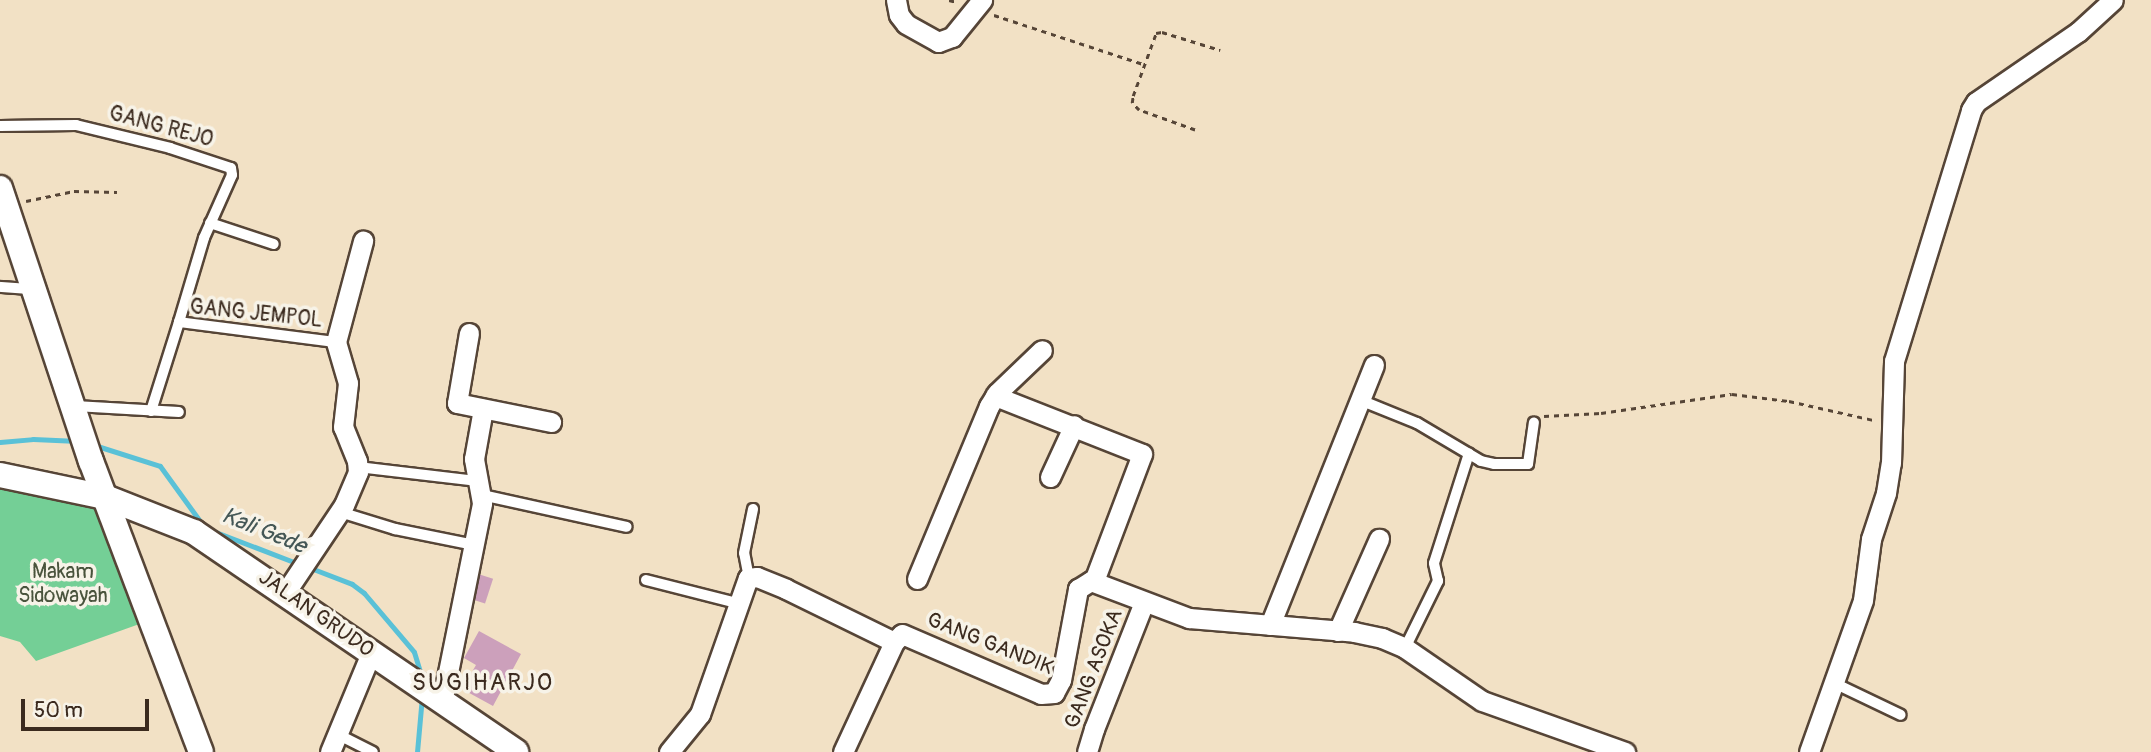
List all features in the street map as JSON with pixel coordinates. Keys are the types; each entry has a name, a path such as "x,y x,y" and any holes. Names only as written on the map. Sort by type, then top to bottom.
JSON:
{"street":[{"path":"896,0 905,24 938,42 951,37 979,4"},
{"path":"1809,752 1863,600 1871,539 1889,479 1894,361 1898,341 1970,110 1976,102 2078,32 2113,0"},
{"path":"3,196 91,461 201,752"},
{"path":"285,593 340,512 355,481 358,467 343,427 348,383 336,342 363,241"},
{"path":"469,333 456,400 483,409 551,422"},
{"path":"917,579 971,443 995,396 1042,350"},
{"path":"1270,625 1374,365"},
{"path":"995,396 1142,454 1094,581 1144,603 1189,618 1338,631 1382,638 1405,648 1482,701 1625,752"},
{"path":"428,692 474,545 480,488 474,459 483,409"},
{"path":"1050,477 1074,425"},
{"name":"JALAN GRUDO","path":"0,475 105,497 194,532 516,752"},
{"path":"1338,631 1379,539"},
{"path":"669,752 700,714 737,603 749,578 757,577 786,589 894,642"},
{"name":"GANG GANDIK","path":"843,752 898,636 908,635 1041,694 1052,694 1060,680 1078,589 1083,583 1094,581"},
{"name":"GANG ASOKA","path":"1087,752 1144,603"},
{"path":"334,743 371,653"}],"lane":[{"name":"GANG REJO","path":"0,126 76,125 228,166 232,175 210,223 179,322"},
{"path":"210,223 274,244"},
{"path":"0,288 34,289"},
{"name":"GANG JEMPOL","path":"151,411 179,322 336,342"},
{"path":"1360,400 1417,423 1488,463 1527,465 1534,422"},
{"path":"74,411 179,412"},
{"path":"1405,648 1438,579 1434,563 1469,453"},
{"path":"358,467 480,488 627,527"},
{"path":"749,578 744,553 753,509"},
{"path":"340,512 395,529 474,545"},
{"path":"646,580 737,603"},
{"path":"1832,682 1901,715"},
{"path":"334,743 373,752"}],"path":[{"path":"949,0 979,4 1143,64"},
{"path":"1195,130 1134,107 1132,100 1143,64 1153,35 1159,32 1220,50"},
{"path":"3,196 74,191 117,192"},
{"path":"1534,422 1539,417 1610,412 1732,394 1789,401 1893,424"}],"green space":[{"name":"Makam Sidowayah","path":"0,483 96,507 145,622 36,661 20,642 0,636"}],"building":[{"path":"475,573 493,579 485,604 467,598"},
{"path":"479,631 521,654 493,706 462,689 476,665 464,658"}],"waterway":[{"name":"Kali Gede","path":"0,442 33,439 78,441"},
{"name":"Kali Gede","path":"94,445 160,466 202,524"},
{"name":"Kali Gede","path":"213,531 299,564"},
{"name":"Kali Gede","path":"308,567 352,584 364,593 414,652 422,679"},
{"name":"Kali Gede","path":"417,752 422,696"}],"district":[{"name":"SUGIHARJO","path":"483,683"}]}
